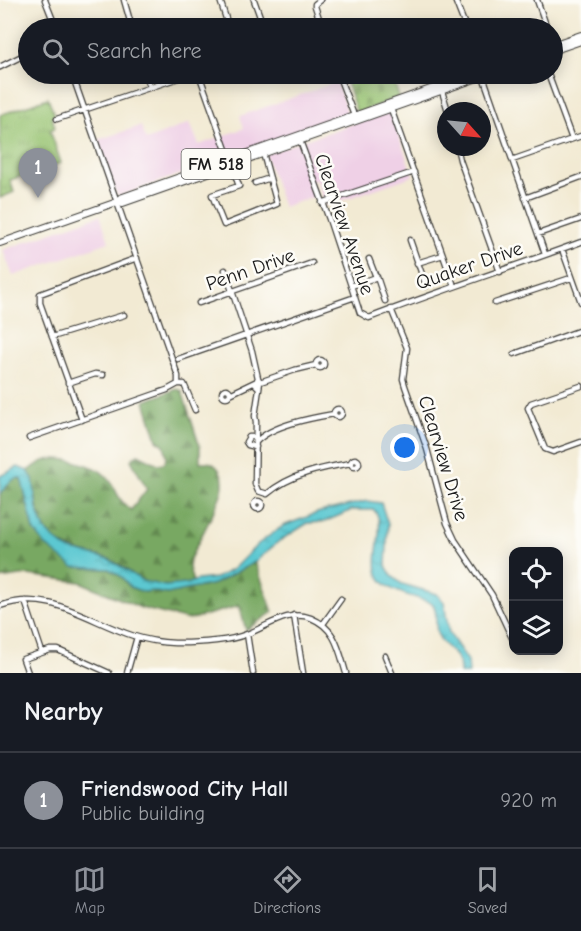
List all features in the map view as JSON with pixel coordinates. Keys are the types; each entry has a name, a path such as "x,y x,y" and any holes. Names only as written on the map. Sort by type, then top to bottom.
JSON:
{"main road":[{"path":"563,43 581,35"},
{"path":"563,45 581,41"},
{"name":"FM 518","path":"440,88 449,84"},
{"name":"FM 518","path":"0,243 117,202 120,198 231,162 453,84"},
{"name":"FM 518","path":"231,162 262,153 299,138"}],"street":[{"path":"45,0 52,18"},
{"path":"124,0 129,18"},
{"path":"220,0 226,18"},
{"path":"254,0 260,18"},
{"path":"456,0 462,18"},
{"path":"537,0 543,18"},
{"path":"318,18 315,6 319,1"},
{"path":"0,67 18,58"},
{"path":"75,84 178,376 178,384"},
{"path":"57,119 159,84"},
{"path":"203,84 239,186 212,195 224,225 277,204 262,153"},
{"path":"342,84 355,118"},
{"path":"488,84 545,254"},
{"path":"552,84 572,139"},
{"path":"440,88 445,102"},
{"path":"390,106 454,286"},
{"path":"512,160 581,136"},
{"name":"Clearview Avenue","path":"299,138 360,313 368,318"},
{"path":"459,156 500,272"},
{"path":"322,203 414,172"},
{"path":"525,198 581,177"},
{"path":"255,183 270,178"},
{"path":"538,234 581,219"},
{"path":"410,240 426,286"},
{"name":"Quaker Drive","path":"368,318 581,242"},
{"path":"562,249 581,302"},
{"path":"417,263 443,255"},
{"path":"82,420 40,303 40,294 137,258"},
{"path":"369,259 385,301"},
{"name":"Penn Drive","path":"199,303 312,263"},
{"path":"225,270 247,335 258,380 255,416 259,501 260,492"},
{"path":"351,286 376,277"},
{"path":"495,303 571,278"},
{"path":"178,359 355,297"},
{"name":"Clearview Drive","path":"391,309 407,348 403,379 428,448 447,523 455,540 492,595 509,631"},
{"path":"52,337 124,315"},
{"path":"514,354 581,330"},
{"path":"258,380 316,365"},
{"path":"68,383 95,374 103,375"},
{"path":"230,394 262,376 270,378"},
{"path":"28,438 167,390 178,384 184,384 195,410"},
{"path":"581,386 531,403 528,408 545,449 552,452 581,442"},
{"path":"256,439 300,421 334,414"},
{"path":"256,439 266,435"},
{"path":"260,492 314,471 351,464"},
{"path":"323,624 341,599"},
{"path":"0,606 25,601 51,602 137,637 162,643 186,644 222,641 247,634 279,619 294,615 312,618 323,624 333,634 346,673"},
{"path":"25,601 42,652"},
{"path":"294,615 303,673"},
{"path":"247,634 253,673"},
{"path":"127,673 137,637"},
{"path":"28,673 23,659 42,652 58,650 109,673"},
{"path":"70,664 74,657"},
{"path":"385,657 392,673"}],"shaded area":[{"path":"331,84 338,84 348,115 119,196 116,193 97,140 141,126 146,140 190,123 199,145 244,128 240,116"},
{"path":"390,111 413,176 326,206 316,179 311,181 316,196 283,207 265,154"},
{"path":"100,215 109,242 13,276 3,250"}],"green space":[{"path":"347,84 394,84 399,97 357,113"},
{"path":"48,98 55,115 52,116 55,128 50,130 61,163 10,180 14,192 0,198 0,115"},
{"path":"177,389 182,391 200,447 200,462 212,463 217,467 222,476 223,488 190,559 189,568 193,582 180,585 151,584 144,582 112,561 68,548 53,539 40,517 34,486 28,471 51,459 86,464 106,476 122,501 131,510 147,489 131,460 138,454 158,464 164,463 167,457 164,445 157,440 145,401"},
{"path":"16,478 22,479 34,530 84,568 109,569 122,577 130,587 144,592 167,594 214,584 255,562 273,612 246,630 239,606 189,620 141,608 80,582 28,575 0,579 0,494 10,481"}],"water":[{"path":"18,467 28,471 33,479 37,509 45,530 52,537 67,549 109,559 143,581 165,586 216,578 233,569 258,544 283,526 320,512 367,501 381,503 388,524 386,566 392,576 402,584 437,594 444,602 449,633 468,661 469,673 460,673 456,657 439,637 433,604 397,591 386,585 380,578 376,558 379,526 374,510 352,510 324,522 308,523 279,541 255,562 214,584 167,594 144,592 130,587 122,577 109,569 73,567 45,545 34,530 21,478 12,481 0,494 0,476"}],"place":[{"name":"Friendswood City Hall","path":"38,198"}]}
